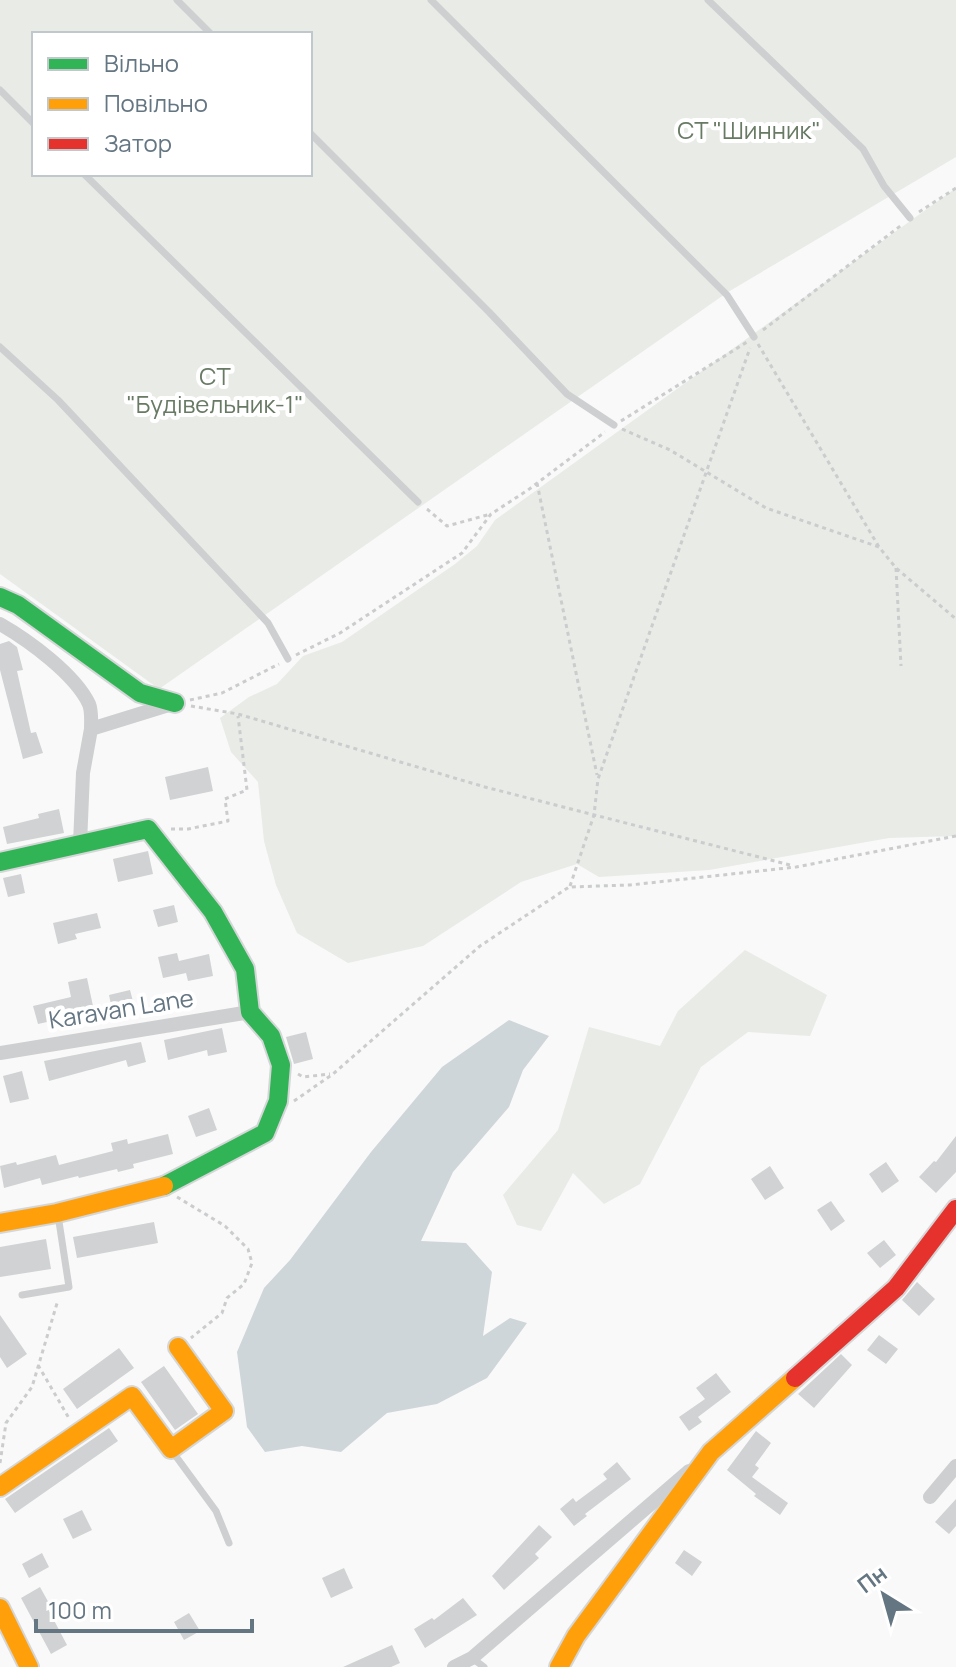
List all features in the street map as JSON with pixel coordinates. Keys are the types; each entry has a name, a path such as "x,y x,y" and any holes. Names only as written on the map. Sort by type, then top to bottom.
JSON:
{"street":[{"path":"0,597 18,605 140,693 175,703"},
{"path":"0,624 18,634 63,670 89,705 91,729 83,773 80,844"},
{"path":"91,729 175,703"},
{"path":"0,862 148,829 219,923 245,969 250,1012 271,1036 281,1065 278,1101 265,1133 158,1189 0,1223"},
{"name":"Karavan Lane","path":"0,1053 250,1012"},
{"path":"454,1667 478,1663 896,1288 953,1219"},
{"path":"0,1487 132,1396 171,1449 224,1411 178,1347"},
{"path":"559,1667 576,1636 711,1452"},
{"path":"930,1497 956,1466"},
{"path":"0,1608 29,1667"}],"lane":[{"path":"177,0 209,32"},
{"path":"431,0 727,295 754,337"},
{"path":"708,0 863,149 884,186 910,218"},
{"path":"0,90 32,122"},
{"path":"312,135 567,394 614,425"},
{"path":"86,176 418,502"},
{"path":"0,347 58,400 268,623 288,659"},
{"path":"22,1295 69,1287 57,1213"},
{"path":"171,1449 216,1511 229,1543"}],"path":[{"path":"418,502 447,526 491,514 614,425 694,378 754,337 910,218 956,188"},
{"path":"569,887 594,815 598,779 754,337"},
{"path":"754,337 879,547 896,568 956,619"},
{"path":"614,425 670,450 766,508 879,547"},
{"path":"537,483 598,779"},
{"path":"175,703 222,693 340,633 462,553 491,514"},
{"path":"896,568 901,666"},
{"path":"175,703 238,714 485,787 796,867"},
{"path":"188,829 228,821 225,799 247,790 238,714"},
{"path":"286,1110 296,1099 333,1074 480,946 569,887 630,885 796,867 956,836"},
{"path":"281,1065 303,1077 333,1074"},
{"path":"158,1189 186,1201 225,1226 248,1249 252,1263 244,1284 227,1298 222,1313 178,1347"},
{"path":"0,1463 6,1423 32,1387 61,1288"},
{"path":"38,1365 78,1433"}],"green space":[{"name":"СТ \"Будівельник-1\"","path":"0,0 956,0 956,157 728,292 159,689 0,574"},
{"path":"956,188 956,836 889,838 709,870 599,877 577,864 521,882 423,946 348,963 297,933 276,885 264,841 258,782 231,752 220,718 249,697 277,684 303,656 342,642 455,564 477,546 495,520"},
{"path":"745,950 827,995 810,1036 748,1032 701,1067 640,1184 604,1204 573,1173 541,1231 517,1225 503,1195 558,1130 589,1027 660,1046 678,1011"}],"shaded area":[{"path":"509,1020 549,1036 523,1070 509,1107 453,1172 421,1241 466,1243 492,1272 483,1336 510,1318 527,1323 487,1378 437,1404 387,1413 341,1452 302,1446 265,1452 247,1427 237,1352 264,1288 290,1260 371,1152 442,1067"}],"building":[{"path":"9,641 17,647 23,670 17,671 31,733 36,732 43,753 23,759 0,670 0,644"},
{"path":"208,767 213,791 170,800 165,777"},
{"path":"59,809 64,833 7,844 3,827 39,818 38,814"},
{"path":"148,851 153,874 118,882 113,859"},
{"path":"21,874 25,893 8,897 3,878"},
{"path":"174,905 178,922 158,927 153,910"},
{"path":"97,913 101,928 75,934 77,939 58,944 53,923"},
{"path":"177,953 179,961 209,954 213,976 188,981 186,973 163,978 158,957"},
{"path":"87,978 93,1006 55,1015 56,1020 38,1024 33,1006 71,997 68,982"},
{"path":"130,990 135,1009 113,1014 109,995"},
{"path":"222,1028 227,1052 208,1056 207,1050 168,1060 164,1040"},
{"path":"306,1032 313,1059 294,1064 286,1037"},
{"path":"141,1042 146,1062 128,1067 126,1060 49,1081 44,1061"},
{"path":"22,1071 29,1099 10,1103 3,1076"},
{"path":"209,1108 217,1130 196,1137 188,1116"},
{"path":"168,1134 173,1154 133,1164 134,1168 42,1185 40,1178 4,1188 0,1166 56,1155 59,1165 113,1151 111,1143 127,1139 128,1144"},
{"path":"956,1136 956,1172 936,1193 919,1177 936,1162"},
{"path":"886,1162 899,1181 882,1193 869,1174"},
{"path":"770,1166 784,1188 765,1200 751,1179"},
{"path":"831,1201 845,1221 831,1231 817,1210"},
{"path":"154,1222 158,1243 77,1258 73,1237"},
{"path":"46,1239 51,1269 0,1277 0,1247"},
{"path":"884,1240 896,1255 880,1268 867,1253"},
{"path":"917,1282 935,1299 919,1316 902,1300"},
{"path":"0,1315 27,1354 7,1368 0,1357"},
{"path":"879,1335 898,1349 886,1364 867,1350"},
{"path":"119,1348 134,1368 77,1409 63,1389"},
{"path":"841,1354 852,1365 814,1408 798,1394"},
{"path":"164,1366 198,1414 175,1430 141,1382"},
{"path":"716,1373 731,1392 698,1417 702,1422 689,1431 679,1417 705,1399 696,1388"},
{"path":"109,1428 118,1441 15,1513 5,1499"},
{"path":"756,1431 771,1443 755,1465 759,1468 752,1477 788,1503 780,1515 727,1470"},
{"path":"617,1462 631,1479 574,1526 560,1509 573,1498 576,1502 607,1479 603,1474"},
{"path":"956,1499 956,1526 949,1534 935,1522"},
{"path":"82,1510 92,1530 73,1539 63,1519"},
{"path":"539,1525 552,1537 535,1554 539,1558 504,1590 492,1576"},
{"path":"684,1550 702,1562 692,1576 675,1563"},
{"path":"42,1553 49,1567 29,1578 22,1564"},
{"path":"344,1568 353,1588 331,1598 322,1578"},
{"path":"40,1587 67,1645 51,1654 21,1598"},
{"path":"463,1598 477,1615 425,1648 414,1629 432,1618 434,1620"},
{"path":"189,1613 200,1631 184,1640 174,1622"},
{"path":"392,1645 400,1663 391,1667 343,1667"}],"traffic: fast":[{"path":"0,597 18,605 140,693 175,703"},
{"path":"0,862 148,829 213,912 245,969 250,1012 271,1036 281,1065 278,1101 265,1133 164,1186"}],"traffic: slow":[{"path":"0,1223 57,1213 164,1186"},
{"path":"0,1487 132,1396 171,1449 224,1411 178,1347"},
{"path":"559,1667 576,1636 711,1452 795,1378"},
{"path":"0,1608 29,1667"}],"traffic: jam":[{"path":"795,1378 896,1288 956,1209"}],"park label":[{"name":"СТ \"Шинник\"","path":"749,129"}]}
